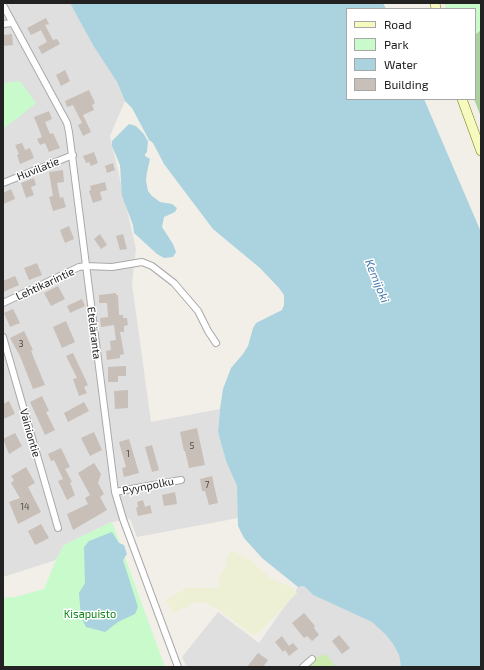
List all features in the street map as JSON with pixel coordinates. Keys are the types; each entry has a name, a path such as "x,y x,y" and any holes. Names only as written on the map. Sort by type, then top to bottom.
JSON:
{"main road":[{"path":"462,100 481,151"}],"street":[{"name":"Eteläranta","path":"3,5 67,123 73,155 115,492 123,519 178,667"},
{"path":"3,24 12,23"},
{"name":"Huvilatie","path":"3,183 73,155"},
{"name":"Lehtikarintie","path":"3,303 79,267 112,267 142,262 152,266 174,282 198,311 208,332 216,343"},
{"name":"Vainiontie","path":"3,337 58,528"},
{"name":"Pyynpolku","path":"115,492 180,480"},
{"path":"303,667 312,659"}],"shaded area":[{"path":"5,3 70,3 117,82 125,101 110,136 136,249 132,284 151,422 220,409 218,432 226,461 237,486 238,518 137,537 130,519 112,522 64,545 56,560 3,577 3,185 76,156 70,123"},
{"path":"3,10 64,125 68,153 3,179"},
{"path":"304,586 313,595 372,622 393,644 399,655 401,667 187,667 182,657 218,612 259,643 298,587"}],"green space":[{"path":"445,3 481,3 481,117 474,100 476,100 476,8 447,8"},
{"path":"445,3 481,3 481,30 476,34 476,8 447,8"},
{"path":"20,81 36,103 3,128 3,83"},
{"name":"Kisapuisto","path":"112,522 165,667 3,667 3,598 15,597 44,589 64,545"},
{"path":"232,550 253,562 270,578 293,588 297,593 258,634 252,635 219,610 206,603 193,603 173,614 166,600 186,588 218,588 220,575 227,564 227,558"},
{"path":"326,654 336,667 303,667 312,659"}],"water":[{"name":"Kemijoki","path":"70,3 383,3 386,8 346,8 346,100 424,100 481,232 481,667 401,667 399,655 393,644 372,622 313,595 304,586 298,587 262,558 244,538 238,526 237,486 226,461 218,432 223,389 231,368 248,346 256,323 282,310 284,305 284,295 260,268 213,229 164,164 132,108 125,101 117,82 93,45"},
{"path":"129,124 136,126 148,141 145,156 150,159 146,181 148,191 160,202 172,204 177,208 175,212 164,217 162,227 173,244 176,252 173,257 164,258 157,254 134,233 133,225 122,196 120,165 112,146 112,141"},
{"path":"112,532 119,543 124,545 127,554 123,560 138,607 135,614 118,622 105,632 86,627 81,617 79,593 85,583 84,547 89,541"}],"building":[{"path":"46,18 49,24 45,25 53,40 57,39 60,44 42,54 38,47 47,42 41,30 31,35 27,28"},
{"path":"12,34 13,45 3,46 3,35"},
{"path":"65,70 70,81 61,86 56,75"},
{"path":"89,90 95,103 92,105 94,110 83,115 91,132 83,136 78,125 82,123 73,105 67,107 65,101"},
{"path":"49,111 52,119 45,122 50,134 53,133 60,148 49,152 45,143 40,145 37,139 42,137 34,117"},
{"path":"22,143 25,150 30,148 34,158 20,164 17,155 19,154 15,145"},
{"path":"94,152 98,163 91,166 89,162 86,163 83,156"},
{"path":"113,163 115,170 107,173 105,166"},
{"path":"63,170 64,182 57,183 60,198 63,197 66,207 53,211 49,197 53,196 49,172"},
{"path":"34,178 36,185 31,187 34,195 26,198 21,183"},
{"path":"105,182 107,190 100,192 102,200 93,203 89,191 91,190 90,186"},
{"path":"11,189 15,199 3,204 3,193"},
{"path":"69,226 74,239 65,243 60,230"},
{"path":"100,234 107,245 101,249 94,239"},
{"path":"123,234 127,249 120,250 116,236"},
{"path":"37,263 42,275 29,280 24,268"},
{"path":"15,276 19,285 3,292 3,281"},
{"path":"58,286 65,299 51,306 44,293"},
{"path":"116,293 116,295 118,295 119,315 123,315 123,318 127,318 128,325 124,326 124,332 120,332 124,354 120,355 120,358 107,360 106,351 111,350 110,341 116,340 114,325 101,327 100,318 108,317 107,303 99,303 99,295"},
{"path":"82,299 85,306 70,313 67,306"},
{"path":"13,309 20,323 10,327 4,313"},
{"path":"66,321 75,342 62,348 53,327"},
{"path":"24,331 33,350 31,351 45,385 33,389 20,356 10,338"},
{"path":"73,353 88,385 84,387 87,393 79,396 73,379 77,378 66,356"},
{"path":"126,366 126,376 118,376 118,382 108,382 108,367"},
{"path":"128,390 128,408 115,409 114,391"},
{"path":"42,396 49,411 46,412 55,430 45,435 30,402"},
{"path":"9,401 15,414 3,419 3,404"},
{"path":"84,402 89,411 68,422 64,413"},
{"path":"197,428 205,465 189,468 180,432"},
{"path":"94,432 102,450 90,456 81,438"},
{"path":"15,433 22,446 9,454 3,439"},
{"path":"129,439 139,473 124,477 122,468 126,467 119,442"},
{"path":"152,445 159,470 152,472 145,447"},
{"path":"61,448 70,467 65,469 72,482 70,483 75,495 67,500 58,481 63,479 54,460 51,461 48,454"},
{"path":"94,463 101,474 98,483 104,494 100,497 107,510 73,530 67,514 88,504 85,498 90,495 78,473"},
{"path":"26,467 35,483 28,487 41,512 18,524 9,502 20,498 11,483 14,480 11,476"},
{"path":"212,476 218,503 209,505 205,491 202,491 200,479"},
{"path":"175,492 177,504 164,506 162,495"},
{"path":"143,500 145,507 150,505 152,513 138,516 136,508 138,507 137,502"},
{"path":"41,524 49,538 35,545 28,531"},
{"path":"304,613 315,626 314,628 319,635 312,641 307,636 304,638 292,623"},
{"path":"339,635 350,648 342,654 332,641"},
{"path":"282,636 289,646 293,643 298,649 289,656 285,650 283,652 275,642"},
{"path":"258,653 268,660 263,667 247,667"}]}
